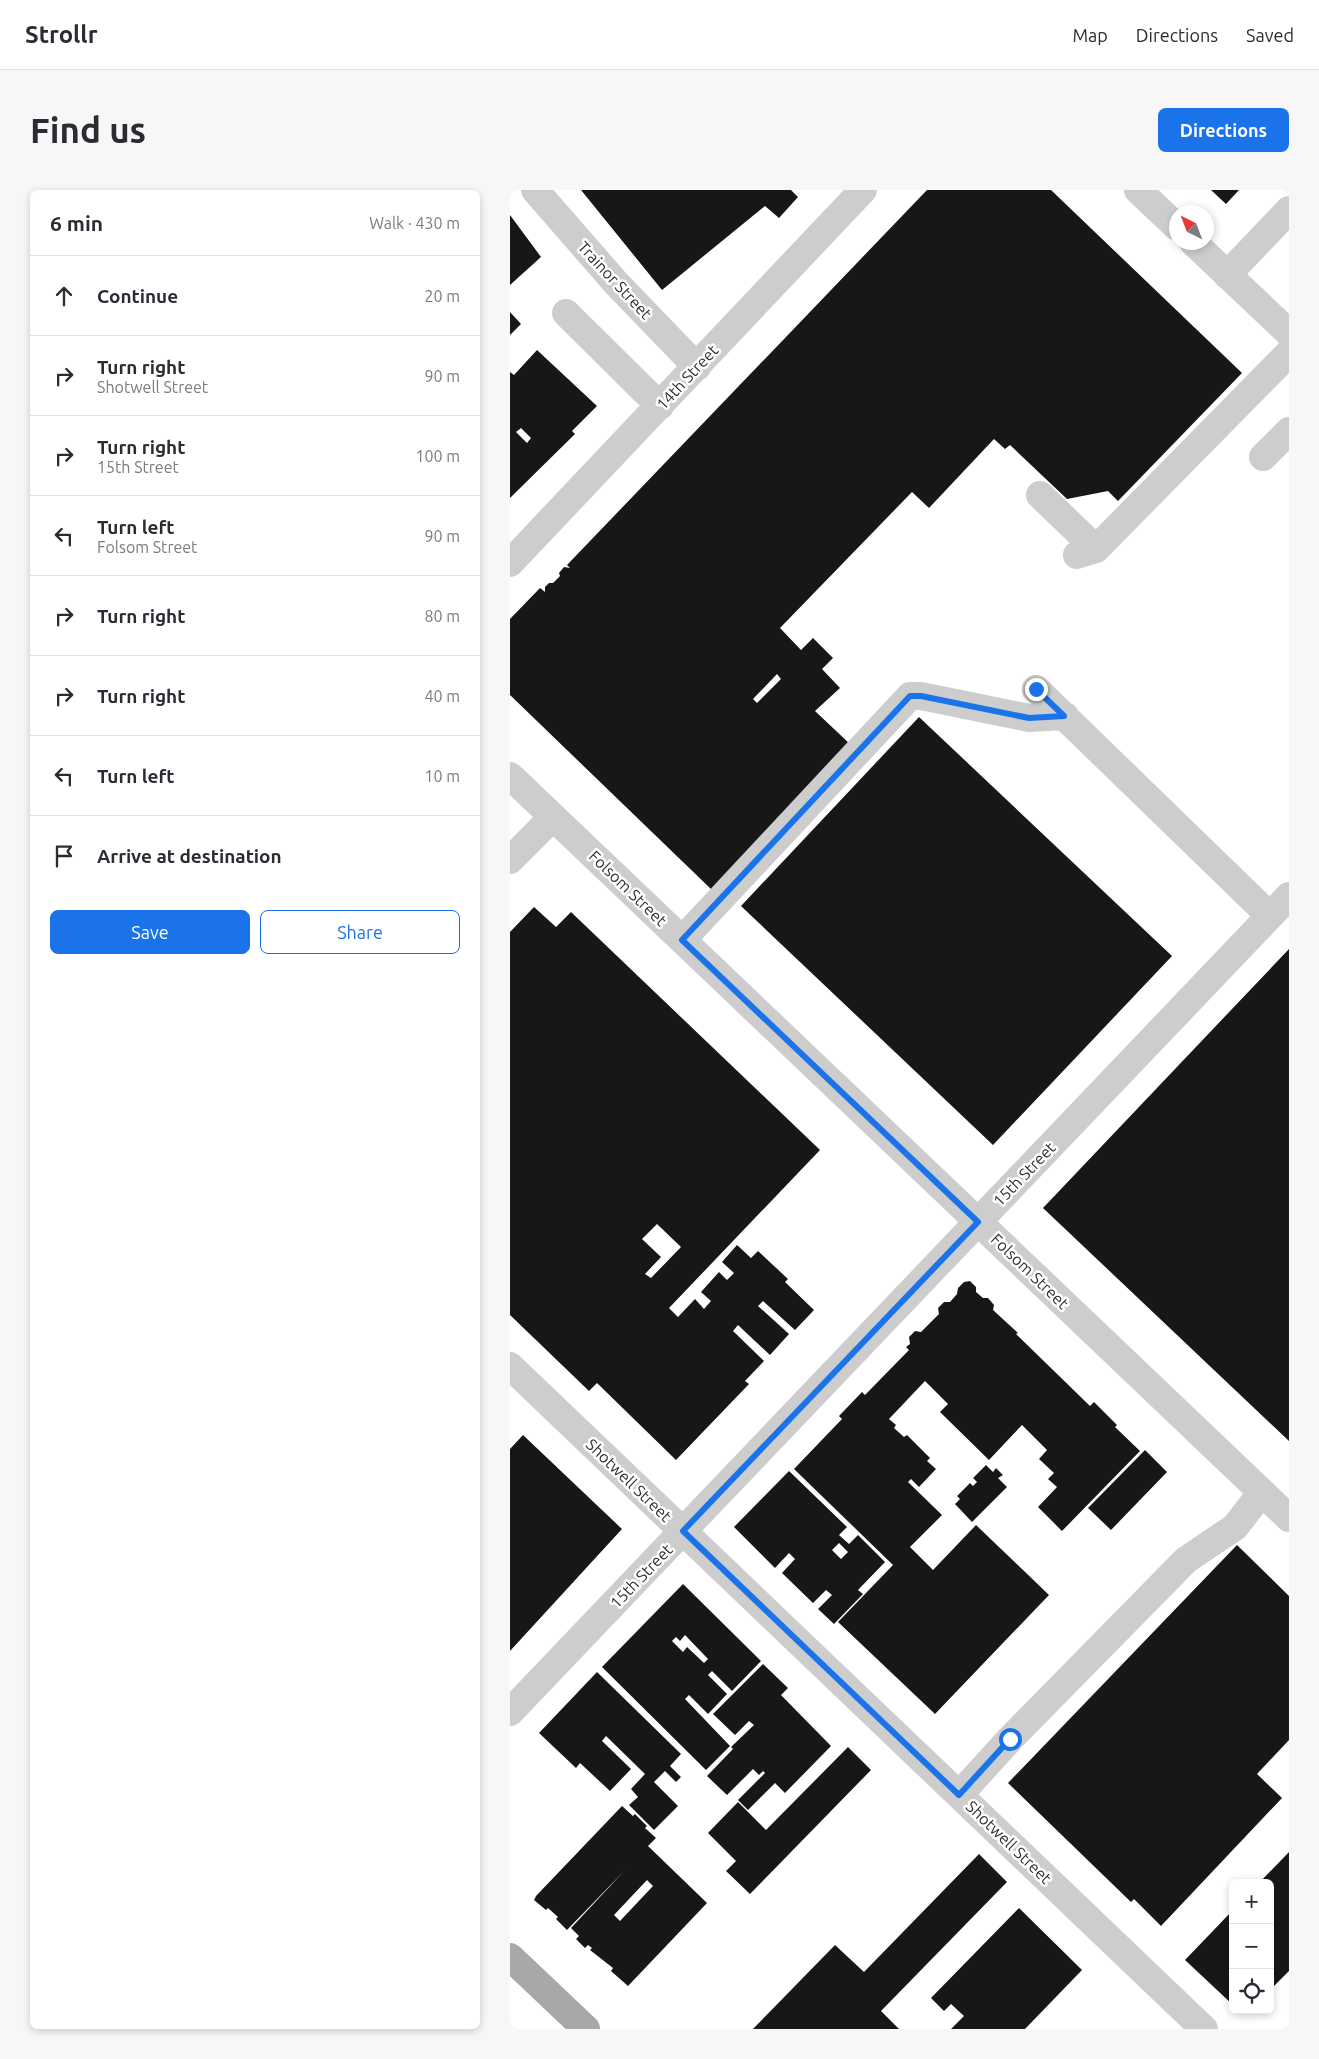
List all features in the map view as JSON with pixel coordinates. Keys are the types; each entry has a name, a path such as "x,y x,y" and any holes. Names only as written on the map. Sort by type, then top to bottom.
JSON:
{"main road":[{"path":"510,1957 586,2029"}],"street":[{"name":"Trainor Street","path":"535,190 616,283 697,367"},
{"name":"14th Street","path":"510,563 863,190"},
{"path":"1138,190 1169,219"},
{"path":"1227,275 1289,210"},
{"path":"1201,250 1289,333"},
{"path":"566,313 660,406"},
{"path":"1040,495 1086,552 1289,353"},
{"path":"1263,456 1289,431"},
{"path":"1036,689 1270,916"},
{"path":"682,940 910,696 921,696 1029,718 1064,716"},
{"name":"Folsom Street","path":"510,776 1289,1518"},
{"path":"510,860 553,817"},
{"name":"15th Street","path":"510,1712 1289,896"},
{"name":"Shotwell Street","path":"510,1366 1204,2029"},
{"path":"959,1795 1010,1739 1186,1560 1234,1527 1262,1492"}],"building":[{"path":"581,190 791,190 798,197 779,218 765,206 662,290"},
{"path":"927,190 1051,190 1242,373 1118,501 1108,491 1067,499 1010,445 1005,449 994,439 929,508 912,492 780,628 801,650 813,638 833,658 822,669 840,688 815,711 851,745 712,890 510,695 510,619 540,588 545,592 545,587 549,583 553,583 560,576 559,573 564,567 570,568 567,565","holes":["777,674 781,679 757,703 753,699"]},
{"path":"1211,190 1239,190 1226,204"},
{"path":"510,215 541,257 510,285"},
{"path":"510,312 521,324 510,335"},
{"path":"537,350 597,406 572,431 575,434 510,498 510,372 514,375","holes":["521,428 531,438 527,443 516,432"]},
{"path":"919,717 1172,956 993,1145 741,906"},
{"path":"534,907 556,927 571,912 820,1150 669,1308 678,1317 695,1299 704,1309 711,1301 701,1292 719,1272 727,1280 734,1273 722,1262 737,1245 751,1258 758,1251 788,1279 785,1282 814,1310 795,1330 763,1301 758,1306 789,1334 770,1355 738,1325 733,1331 764,1361 745,1381 749,1384 676,1460 597,1383 589,1391 510,1315 510,932","holes":["657,1224 681,1247 651,1278 645,1274 661,1257 642,1239"]},
{"path":"1289,949 1289,1441 1043,1208"},
{"path":"970,1281 976,1287 976,1292 983,1298 988,1298 994,1305 993,1310 1018,1333 1016,1334 1090,1406 1094,1402 1117,1425 1115,1427 1140,1451 1062,1531 1038,1507 1057,1487 1048,1479 1054,1473 1039,1459 1047,1450 1022,1425 989,1460 940,1412 948,1404 925,1381 889,1419 896,1425 894,1428 904,1437 907,1435 930,1458 927,1461 936,1469 919,1487 911,1479 908,1482 942,1515 910,1547 933,1570 976,1525 1049,1595 935,1714 838,1622 893,1565 794,1469 842,1419 839,1416 862,1392 865,1395 909,1350 906,1347 910,1344 909,1337 915,1331 921,1332 939,1314 938,1308 944,1302 950,1302 957,1294 958,1288 964,1282"},
{"path":"523,1435 622,1529 510,1651 510,1449"},
{"path":"1145,1450 1167,1472 1111,1530 1088,1508"},
{"path":"986,1465 993,1472 996,1468 1003,1475 998,1478 1007,1487 972,1522 955,1504 960,1499 957,1496 970,1483 973,1486 977,1482 973,1478"},
{"path":"789,1471 847,1527 839,1535 849,1544 858,1535 885,1562 858,1590 863,1594 834,1624 818,1609 832,1595 826,1590 813,1603 782,1573 795,1559 789,1553 775,1568 734,1527","holes":["839,1543 848,1552 841,1559 832,1550"]},
{"path":"1237,1545 1289,1596 1289,1740 1257,1774 1282,1798 1161,1926 1134,1899 1131,1902 1008,1783"},
{"path":"683,1584 761,1661 732,1691 712,1671 708,1675 727,1694 708,1714 689,1695 685,1699 730,1746 706,1770 602,1667","holes":["685,1635 708,1659 704,1663 687,1647 683,1652 672,1641 676,1637 680,1641"]},
{"path":"763,1664 788,1688 781,1695 831,1746 785,1793 775,1783 748,1810 738,1800 765,1773 763,1771 759,1775 753,1769 727,1795 707,1776 733,1749 731,1747 754,1725 749,1721 735,1735 713,1714"},
{"path":"597,1672 681,1754 670,1766 681,1777 676,1782 665,1771 654,1782 678,1806 654,1830 629,1805 638,1797 631,1789 645,1774 606,1736 602,1741 631,1769 610,1791 580,1763 576,1768 539,1733"},
{"path":"848,1747 871,1770 750,1894 726,1871 736,1861 708,1833 738,1802 766,1830"},
{"path":"622,1806 633,1816 635,1814 647,1826 645,1828 656,1838 648,1846 707,1903 628,1986 611,1971 613,1968 590,1950 592,1948 588,1945 585,1948 576,1939 579,1936 571,1928 626,1869 567,1930 556,1919 558,1917 548,1908 546,1910 534,1900","holes":["647,1880 653,1886 620,1921 614,1915"]},
{"path":"1289,1852 1289,1971 1274,1986 1274,1879 1263,1879"},
{"path":"979,1854 1007,1882 881,2011 899,2029 753,2029 835,1945 864,1972"},
{"path":"1019,1908 1082,1970 1025,2029 951,2029 964,2016 951,2004 944,2011 931,1998"},
{"path":"1229,1914 1229,2001 1185,1960"}],"route":[{"path":"1010,1739 959,1795 683,1531 978,1222 682,940 910,696 921,696 1029,718 1064,716 1036,689"}]}
